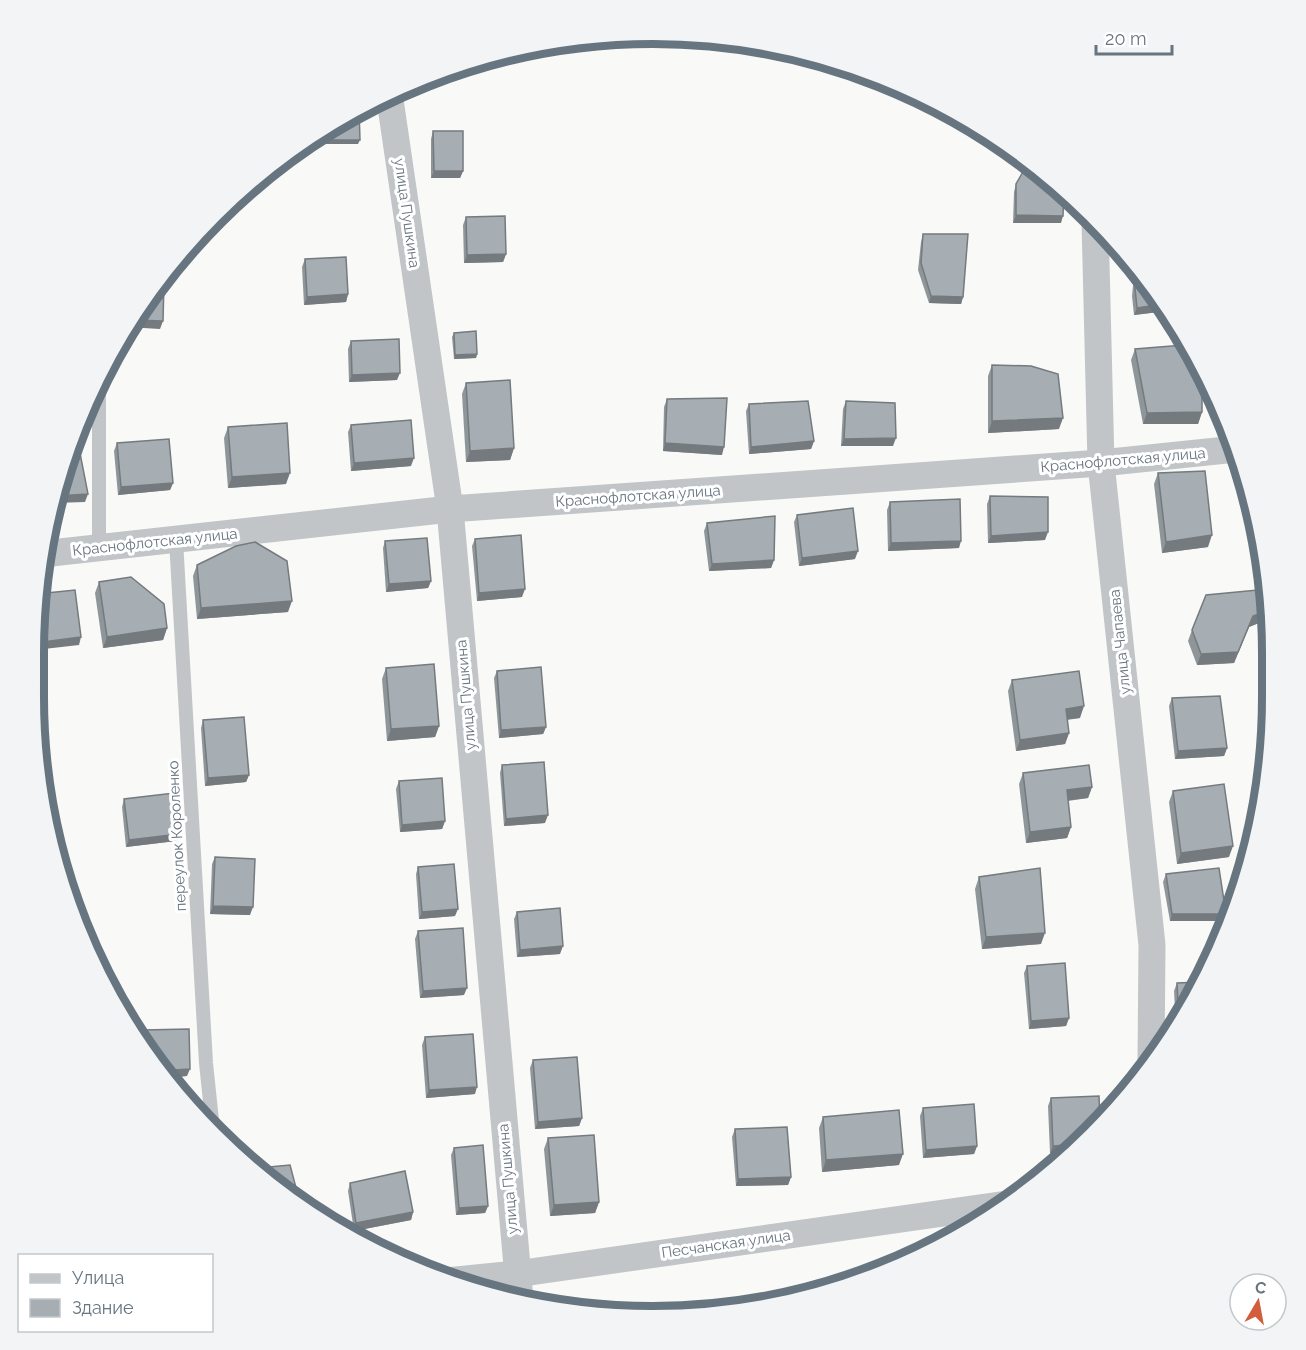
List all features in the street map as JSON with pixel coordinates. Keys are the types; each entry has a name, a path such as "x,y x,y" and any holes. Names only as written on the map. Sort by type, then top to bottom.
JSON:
{"street":[{"name":"улица Пушкина","path":"390,103 450,509 518,1287"},
{"name":"улица Чапаева","path":"1095,234 1101,463 1152,945 1151,1048"},
{"name":"Краснофлотская улица","path":"52,553 450,509 1101,463 1228,451"},
{"name":"Песчанская улица","path":"491,1285 518,1287 986,1208"}],"lane":[{"path":"99,399 99,549"},
{"name":"переулок Короленко","path":"176,540 212,1117"}],"building":[{"path":"359,119 360,140 324,140"},
{"path":"433,131 463,131 463,171 434,171"},
{"path":"1024,169 1063,203 1063,216 1016,215 1016,184"},
{"path":"505,216 506,254 467,255 466,217"},
{"path":"923,234 968,234 963,297 931,296 921,263"},
{"path":"346,257 348,294 307,297 305,259"},
{"path":"1136,280 1154,305 1137,308"},
{"path":"164,289 163,321 142,320"},
{"path":"476,331 477,354 455,355 454,333"},
{"path":"399,339 400,373 352,375 351,341"},
{"path":"1179,345 1202,388 1202,412 1147,413 1135,349"},
{"path":"992,365 1031,366 1058,374 1063,418 992,421"},
{"path":"510,380 514,448 470,451 466,383"},
{"path":"727,398 724,447 665,443 667,399"},
{"path":"808,401 814,441 751,447 749,404"},
{"path":"846,401 895,403 896,438 844,439"},
{"path":"411,420 414,458 354,463 351,425"},
{"path":"287,423 290,473 232,477 228,427"},
{"path":"169,439 173,483 121,487 117,443"},
{"path":"79,449 88,494 64,496"},
{"path":"1205,471 1212,535 1166,542 1158,473"},
{"path":"990,496 1048,497 1048,532 991,536"},
{"path":"960,499 961,541 891,543 890,502"},
{"path":"853,508 858,551 802,558 797,515"},
{"path":"775,516 774,560 712,564 707,523"},
{"path":"521,535 525,589 479,593 475,539"},
{"path":"427,538 431,581 389,584 385,541"},
{"path":"255,542 287,561 292,601 201,608 197,565 236,546"},
{"path":"131,577 164,604 167,628 107,637 99,582"},
{"path":"75,590 81,637 44,642 47,593"},
{"path":"1259,590 1261,613 1253,616 1238,652 1201,654 1192,630 1206,595"},
{"path":"434,664 439,726 391,729 386,668"},
{"path":"541,667 546,727 501,730 497,671"},
{"path":"1079,671 1084,706 1066,709 1069,733 1020,740 1012,680"},
{"path":"1220,696 1227,748 1178,751 1172,698"},
{"path":"244,717 249,775 208,778 203,720"},
{"path":"544,762 548,815 506,819 502,765"},
{"path":"1089,765 1092,787 1067,790 1071,827 1030,832 1023,773"},
{"path":"442,778 445,821 402,825 399,781"},
{"path":"1224,784 1233,846 1181,853 1173,791"},
{"path":"174,793 179,834 129,840 124,799"},
{"path":"215,857 255,859 253,907 213,906"},
{"path":"454,864 458,909 422,912 418,867"},
{"path":"1040,868 1045,933 986,937 979,877"},
{"path":"1219,868 1225,907 1222,914 1172,914 1166,874"},
{"path":"560,908 563,946 520,950 517,912"},
{"path":"463,928 467,988 423,991 418,931"},
{"path":"1065,963 1069,1018 1031,1021 1027,966"},
{"path":"1192,982 1178,1007 1177,983"},
{"path":"189,1029 190,1069 171,1070 143,1030"},
{"path":"473,1034 477,1087 429,1090 425,1037"},
{"path":"577,1057 582,1118 538,1122 533,1060"},
{"path":"1099,1096 1100,1111 1066,1145 1053,1146 1051,1098"},
{"path":"974,1104 977,1146 926,1150 923,1108"},
{"path":"899,1110 903,1154 826,1160 823,1117"},
{"path":"787,1127 791,1177 738,1179 735,1129"},
{"path":"594,1135 599,1202 554,1205 548,1138"},
{"path":"483,1145 488,1206 459,1208 454,1148"},
{"path":"290,1165 297,1192 267,1169"},
{"path":"405,1171 413,1212 356,1223 350,1183"}]}
